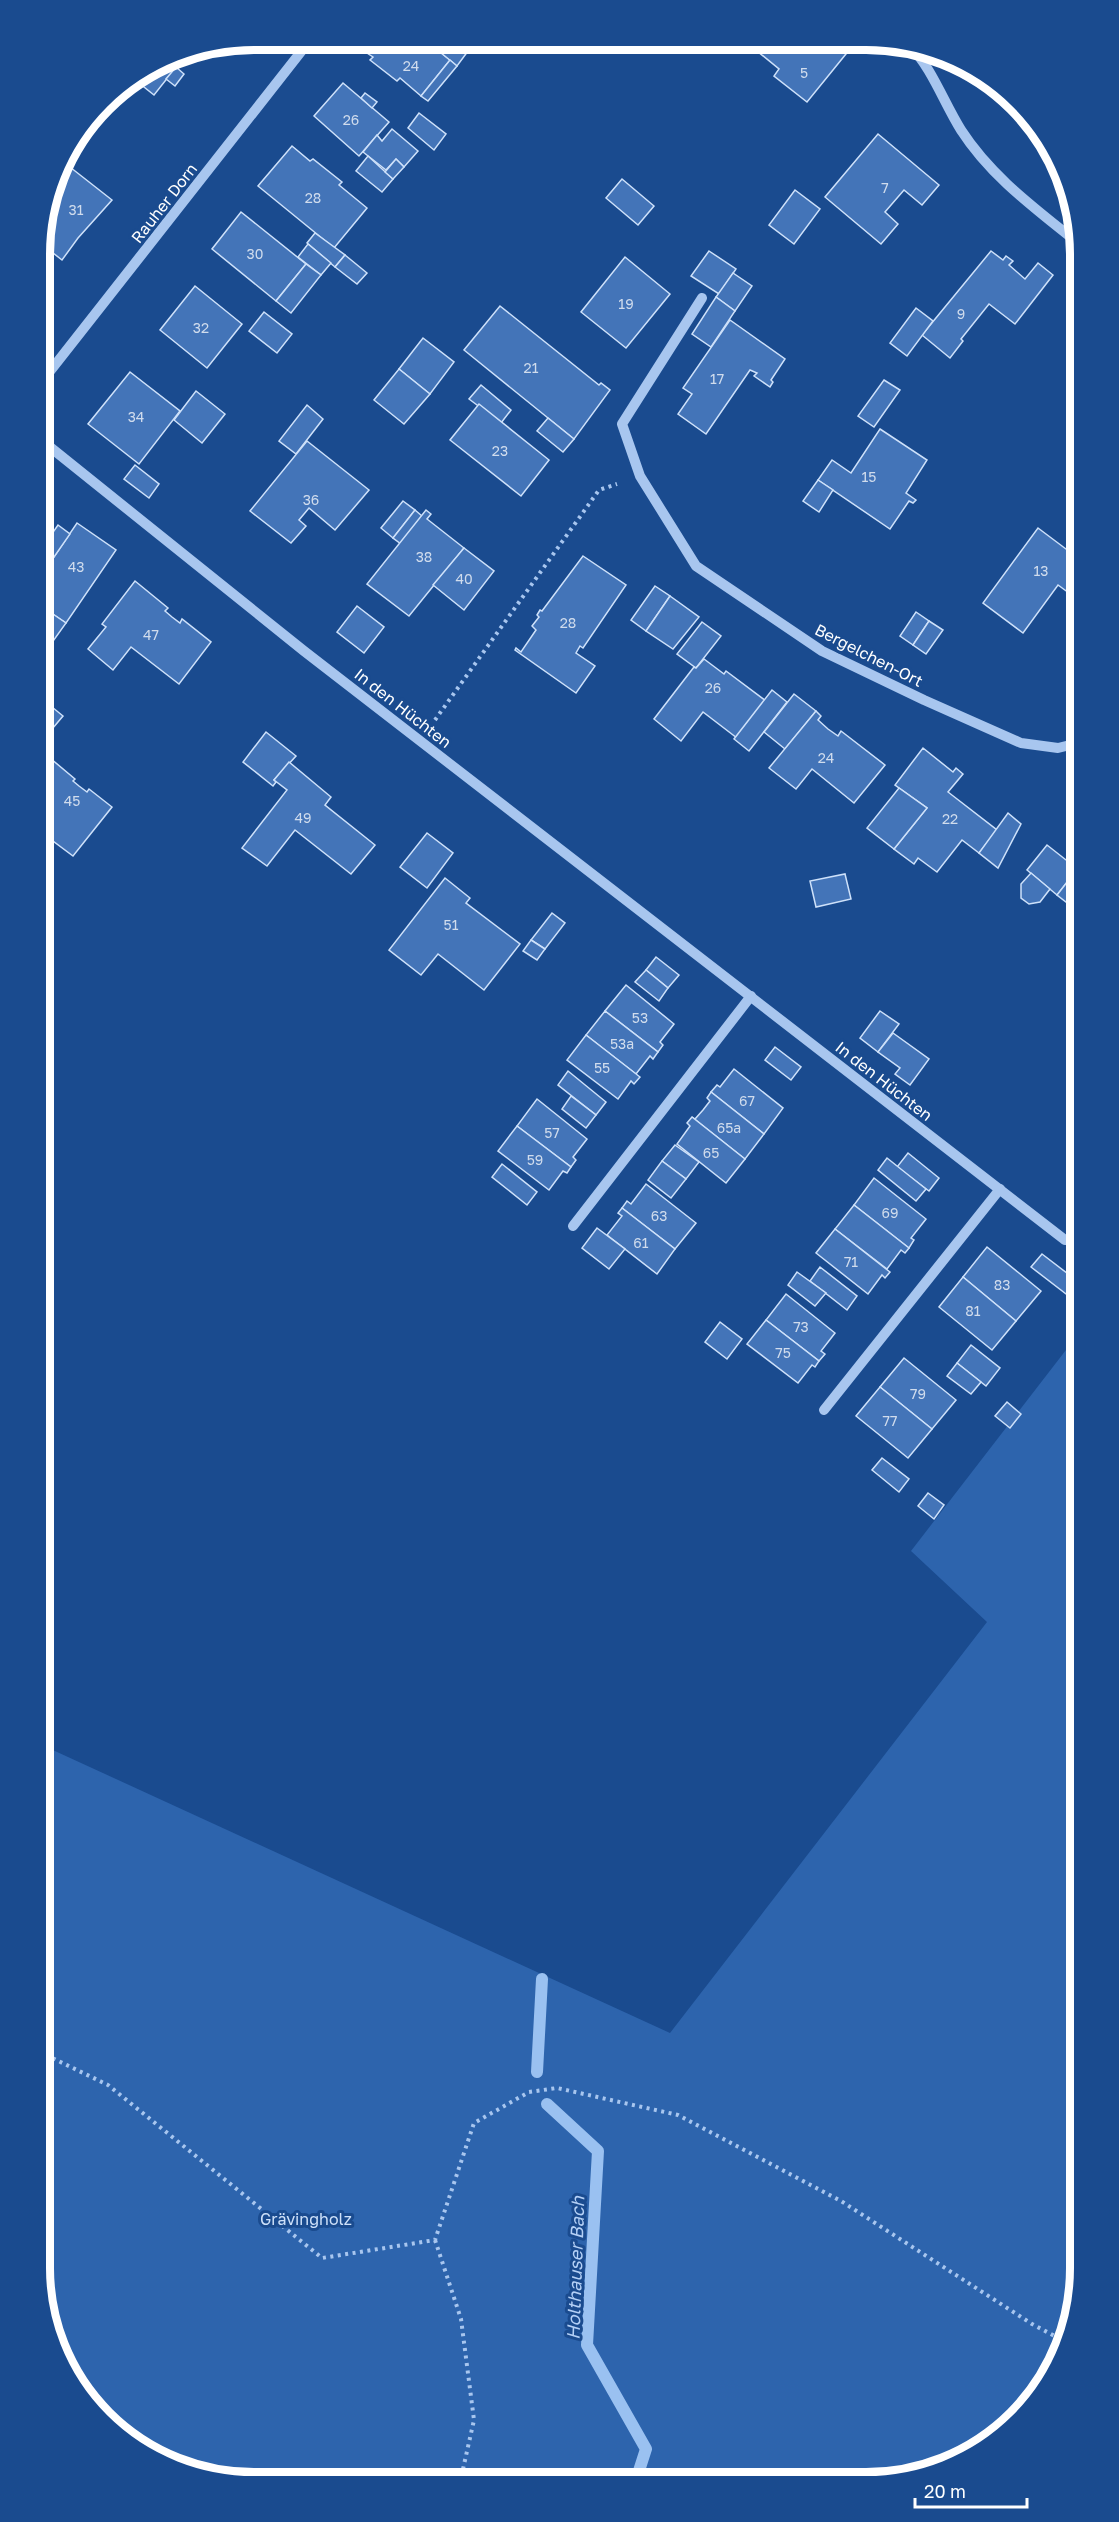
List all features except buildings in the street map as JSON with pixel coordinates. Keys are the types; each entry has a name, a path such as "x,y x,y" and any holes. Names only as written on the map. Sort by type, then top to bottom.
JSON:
{"street":[{"name":"Rauher Dorn","path":"50,371 302,50"},
{"path":"921,57 962,130 997,177 1069,235"},
{"name":"Bergelchen-Ort","path":"702,298 622,424 640,476 696,566 822,651 1021,743 1058,748 1070,745"},
{"name":"In den Hüchten","path":"50,448 295,644 1065,1240"},
{"path":"573,1226 751,996"},
{"path":"824,1410 1000,1189"}],"path":[{"path":"420,740 599,490 640,476"},
{"path":"50,2057 108,2085 322,2258 435,2240"},
{"path":"462,2472 474,2420 461,2319 435,2240 474,2123 529,2092 556,2088 678,2115 841,2201 1032,2324 1058,2338"}],"green space":[{"name":"Grävingholz","path":"1069,1345 1069,2282 1066,2308 1054,2347 1027,2393 1010,2413 979,2438 944,2457 918,2466 892,2471 240,2472 201,2466 175,2457 151,2445 109,2413 92,2393 65,2347 56,2321 51,2295 50,1749 670,2033 987,1622 911,1551"}],"waterway":[{"name":"Holthauser Bach","path":"537,2072 542,1979"},
{"name":"Holthauser Bach","path":"547,2104 598,2151 587,2345 646,2449 639,2472"}]}
